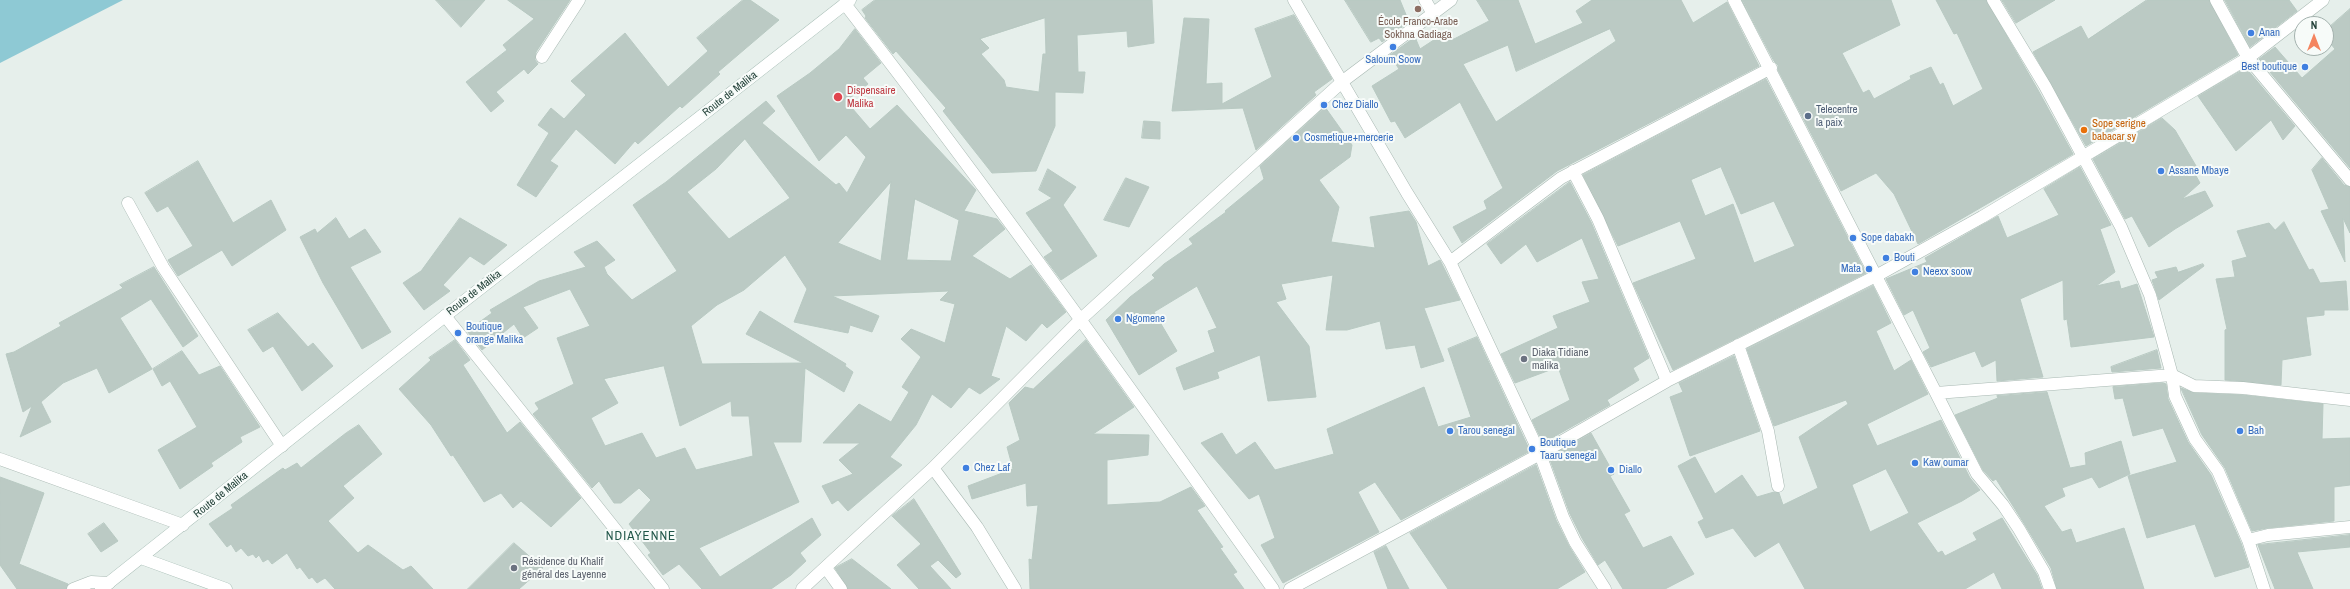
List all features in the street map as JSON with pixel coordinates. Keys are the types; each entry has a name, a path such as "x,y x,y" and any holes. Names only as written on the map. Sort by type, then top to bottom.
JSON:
{"street":[{"path":"542,57 579,0"},
{"path":"1294,0 1343,81 1407,193 1450,262 1540,454 1563,517 1575,542 1605,589"},
{"path":"1425,0 1433,14"},
{"path":"802,589 933,468 1081,319 1343,81 1451,0"},
{"path":"1734,0 1977,474 2003,505 2019,529 2044,572 2050,589"},
{"path":"1993,0 2045,86 2121,227 2150,295 2172,375 2175,396 2190,429 2218,471 2248,540 2264,589"},
{"path":"2216,0 2248,58 2350,180"},
{"path":"1290,589 1540,454 1667,381 1876,276 2083,158 2248,58 2323,0"},
{"path":"847,1 1081,319 1273,589"},
{"name":"Route de Malika","path":"105,586 445,316 847,1"},
{"path":"1450,262 1538,194 1573,171 1770,68"},
{"path":"1573,171 1598,219 1667,381"},
{"path":"128,203 163,267 282,446"},
{"path":"445,316 663,589"},
{"path":"1738,345 1768,431 1778,486"},
{"path":"1936,393 2172,375 2194,386 2243,388 2350,400"},
{"path":"0,459 183,525"},
{"path":"933,468 977,527 1015,589"},
{"path":"2248,540 2268,536 2350,527"},
{"path":"141,558 226,589"},
{"path":"826,568 841,589"},
{"path":"73,589 91,582 105,586"}],"water":[{"path":"0,0 123,0 0,63"}],"building":[{"path":"436,0 485,0 461,27"},
{"path":"508,0 570,0 536,52 535,60 538,64 528,74 524,69 496,92 504,101 491,112 466,82 507,50 503,45 534,19"},
{"path":"743,0 750,0 779,20 718,72 720,74 682,108 680,106 638,144 635,141 615,164 576,129 550,161 558,166 536,197 517,185 549,133 538,125 551,108 564,119 586,95 571,81 625,33 668,87 708,51 697,38"},
{"path":"875,0 1152,0 1154,43 1128,47 1127,31 1077,35 1078,72 1085,72 1083,93 1055,92 1055,126 1036,171 992,173 943,111 946,108 896,51 893,54 865,18 866,16 862,10","holes":["1045,18 1046,54 1043,54 1039,92 1006,87 1004,80 981,54 989,48 980,39"]},
{"path":"1345,0 1400,0 1409,22 1382,42 1379,38 1371,42"},
{"path":"1477,0 1518,0 1535,44 1583,23 1576,11 1592,0 1681,0 1693,23 1727,2 1759,66 1557,171 1462,243 1453,227 1487,209 1484,201 1503,188 1460,102 1405,138 1395,121 1391,122 1372,86 1399,69 1390,55 1415,37 1420,49 1449,30 1454,39 1489,21","holes":["1610,29 1616,41 1496,122 1463,64 1508,45 1516,71"]},
{"path":"1742,0 1891,0 1900,25 1842,53 1863,93 1869,90 1874,99 1911,79 1910,76 1931,67 1940,85 1943,83 1953,106 1983,89 1957,33 1954,34 1936,0 1986,0 2073,154 1918,244 1894,194 1876,173 1841,191 1778,70 1778,65 1774,61"},
{"path":"2002,0 2055,0 2016,23"},
{"path":"2147,0 2209,0 2238,55 2086,146 2033,52 2081,26 2088,39"},
{"path":"2225,0 2289,0 2297,11 2250,47"},
{"path":"2350,9 2350,168 2259,59 2275,47 2302,78 2327,56 2334,56 2334,23"},
{"path":"1294,15 1332,79 1314,92 1316,95 1256,150 1243,108 1172,111 1184,18 1209,19 1206,84 1222,83 1222,104 1272,77 1255,29"},
{"path":"855,29 881,63 863,78 868,84 846,101 870,129 897,105 976,190 964,211 997,219 1005,229 972,256 1010,279 1031,265 1066,312 1047,328 1042,323 1026,341 1006,326 991,376 1000,379 980,394 969,387 951,408 932,394 916,425 890,457 902,465 848,511 838,500 832,504 822,486 853,474 839,460 860,443 823,443 859,404 891,422 909,392 902,387 921,357 901,339 911,329 945,343 955,304 940,300 949,291 832,296 879,316 872,332 850,325 848,333 794,322 807,289 785,255 744,290 717,305 691,326 702,364 803,363 746,334 760,311 846,364 845,366 853,372 844,392 805,368 801,442 773,442 799,502 699,548 720,577 812,518 821,535 800,553 806,561 791,575 771,589 702,589 679,564 663,575 648,555 651,553 629,524 651,500 639,488 621,503 614,503 599,481 592,488 533,414 539,409 535,403 574,384 557,338 590,326 570,289 523,307 538,328 523,338 514,324 482,350 467,331 492,313 490,310 539,281 586,267 574,252 597,241 615,260 604,267 607,274 632,300 677,271 633,205 666,182 766,101 775,111 762,123 836,185 839,183 847,193 866,157 846,135 819,161 777,96 810,73 839,49","holes":["745,139 790,198 729,239 687,192 716,169","891,182 881,261 838,243","915,199 959,220 951,261 907,260","664,366 680,426 731,401 732,416 749,416 753,456 696,470 685,448 656,458 642,433 605,446 591,418 618,403 604,379"]},
{"path":"2246,68 2295,126 2283,140 2271,120 2236,151 2198,96"},
{"path":"1766,79 1866,273 1673,370 1633,283 1696,259 1680,221 1618,246 1583,175","holes":["1721,167 1741,214 1774,201 1795,246 1754,263 1733,204 1705,216 1691,180"]},
{"path":"1325,107 1352,145 1350,157 1319,180 1339,207 1331,242 1375,248 1370,217 1409,211 1416,222 1428,266 1440,260 1460,300 1424,308 1444,361 1421,368 1415,345 1386,349 1380,321 1347,330 1326,330 1333,275 1281,284 1286,299 1276,302 1309,346 1316,397 1268,401 1260,355 1217,372 1219,378 1184,390 1176,368 1215,352 1208,331 1217,328 1197,286 1154,312 1177,351 1139,375 1106,320 1130,297 1155,278 1152,275 1164,264 1193,244 1189,239 1226,212 1225,211 1264,179 1260,166"},
{"path":"2162,118 2175,130 2199,171 2195,174 2200,183 2182,199 2205,191 2213,206 2149,247 2132,216 2125,219 2093,159"},
{"path":"1144,121 1160,122 1160,139 1142,138"},
{"path":"2322,158 2344,185 2350,187 2350,233 2343,218 2345,262 2321,211 2329,209 2312,170"},
{"path":"198,161 233,223 271,200 286,230 232,266 222,250 178,276 168,260 193,246 168,206 157,212 145,193"},
{"path":"2080,167 2111,225 2100,229 2115,272 2096,286 2119,281 2121,289 2137,284 2154,337 2071,347 2067,319 2064,320 2063,280 2020,299 2043,377 1997,381 1996,360 1982,367 1975,351 1931,367 1923,352 1930,348 1913,310 1904,315 1886,279 1927,262 1925,258 1998,216 2007,238 2059,215 2044,189"},
{"path":"1048,169 1076,187 1063,205 1097,256 1061,280 1044,257 1053,251 1026,213 1052,198 1039,190"},
{"path":"1126,178 1149,187 1129,227 1104,220"},
{"path":"1570,182 1591,222 1649,358 1633,368 1639,380 1607,400 1610,405 1543,443 1532,420 1570,400 1558,367 1515,383 1501,354 1558,328 1553,316 1590,302 1582,282 1599,279 1582,238 1537,262 1526,244 1501,264 1487,244"},
{"path":"336,218 349,239 365,229 381,252 350,267 391,332 362,349 323,283 300,237 315,229 317,233"},
{"path":"460,218 507,245 484,265 470,256 443,285 450,291 424,310 403,283 421,271"},
{"path":"2284,222 2309,270 2313,269 2320,283 2346,281 2348,310 2324,310 2324,315 2306,317 2311,355 2282,360 2281,385 2225,380 2225,330 2227,329 2216,279 2235,277 2232,261 2247,257 2237,231 2269,223 2275,230"},
{"path":"2203,264 2204,266 2159,300 2152,280 2158,278 2155,272 2176,267 2178,272"},
{"path":"154,267 198,336 183,347 151,299 120,318 152,369 109,393 97,368 63,383 41,402 51,422 20,437 32,406 23,412 6,354 14,352 61,326 59,323 123,288 120,285"},
{"path":"1873,286 1891,323 1876,331 1894,371 1911,360 1928,394 1867,424 1877,446 1941,420 1970,478 1980,490 1962,501 1917,523 1938,553 1942,551 1945,556 1977,540 1973,533 2002,518 2037,575 2042,589 2002,589 1994,572 1965,589 1805,589 1779,542 1755,557 1733,528 1706,538 1698,522 1704,519 1678,466 1695,457 1715,494 1742,475 1757,497 1774,492 1779,493 1783,505 1818,488 1799,437 1848,404 1846,400 1774,426 1747,349","holes":["1886,469 1909,513 1870,532 1852,485"]},
{"path":"278,313 308,347 313,343 333,366 302,391 273,346 263,352 248,330"},
{"path":"1477,337 1530,451 1401,520 1375,482 1358,492 1379,532 1283,583 1261,545 1275,538 1259,494 1249,499 1201,443 1222,433 1236,455 1255,442 1275,470 1334,454 1327,429 1424,387 1438,427 1471,417 1448,349"},
{"path":"455,340 470,360 463,365 507,433 520,422 581,498 551,527 521,501 513,508 501,493 484,502 431,425 399,389 431,360 429,358"},
{"path":"1086,340 1134,407 1093,434 1149,435 1148,455 1107,460 1107,505 1160,502 1191,487 1205,506 1197,510 1223,547 1220,548 1237,572 1233,574 1244,589 1030,589 1029,559 1032,560 1038,505 1027,506 1026,483 972,499 968,486 1013,469 1007,447 1020,440 1009,403 1025,387 1033,389"},
{"path":"2157,350 2161,368 2112,372 2111,367"},
{"path":"182,351 199,375 220,366 260,427 240,437 242,442 211,463 213,466 180,489 158,450 197,427 170,381 162,386 153,369"},
{"path":"1734,356 1760,431 1690,456 1670,397 1683,392 1679,383"},
{"path":"2166,384 2168,399 2188,442 2211,475 2241,543 2249,567 2215,577 2195,524 2147,538 2128,476 2177,462 2163,428 2133,436 2123,398 2115,399 2113,387"},
{"path":"2181,388 2194,393 2242,395 2323,404 2322,439 2350,438 2350,485 2334,487 2334,521 2252,531 2225,468 2202,435"},
{"path":"2047,392 2070,468 2086,465 2085,453 2121,441 2130,474 2099,488 2092,477 2062,488 2065,496 2044,506 2062,532 2071,529 2076,543 2124,528 2144,589 2057,589 2051,568 1996,479 1993,481 1983,470 1955,415 1998,398 1997,396"},
{"path":"359,425 382,454 343,486 354,498 328,521 358,553 368,545 403,570 411,566 433,589 335,589 325,578 317,583 312,577 309,579 300,567 297,569 287,553 272,564 268,559 263,562 259,555 256,558 253,554 248,556 241,548 236,552 231,544 227,547 209,524 233,508 231,505 283,468 285,470 297,463 301,468 346,433"},
{"path":"1591,433 1614,474 1610,476 1630,511 1624,514 1643,548 1671,536 1694,574 1665,589 1623,589 1605,560 1598,565 1570,514 1549,457"},
{"path":"1536,465 1556,520 1569,546 1585,572 1557,589 1448,589 1410,533"},
{"path":"0,477 44,493 19,564 68,584 66,589 17,589 0,565"},
{"path":"914,499 961,574 956,578 938,560 930,566 951,589 919,589 897,565 921,544 892,516"},
{"path":"104,523 118,541 101,552 88,534"},
{"path":"2350,535 2350,547 2297,552 2313,589 2275,589 2258,545"},
{"path":"514,543 543,568 519,589 468,589"},
{"path":"1386,546 1409,589 1388,589 1374,552"},
{"path":"852,559 891,589 848,589 835,568"}],"place":[{"name":"École Franco-Arabe Sokhna Gadiaga","path":"1418,9"},
{"name":"Anan","path":"2251,33"},
{"name":"Saloum Soow","path":"1393,47"},
{"name":"Best boutique","path":"2305,67"},
{"name":"Dispensaire Malika","path":"838,97"},
{"name":"Chez Diallo","path":"1324,105"},
{"name":"Telecentre la paix","path":"1808,116"},
{"name":"Sope serigne babacar sy","path":"2084,130"},
{"name":"Cosmetique+mercerie","path":"1296,138"},
{"name":"Assane Mbaye","path":"2161,171"},
{"name":"Sope dabakh","path":"1853,238"},
{"name":"Bouti","path":"1886,258"},
{"name":"Mata","path":"1869,269"},
{"name":"Neexx soow","path":"1915,272"},
{"name":"Ngomene","path":"1118,319"},
{"name":"Boutique orange Malika","path":"458,333"},
{"name":"Diaka Tidiane malika","path":"1524,359"},
{"name":"Tarou senegal","path":"1450,431"},
{"name":"Bah","path":"2240,431"},
{"name":"Boutique Taaru senegal","path":"1532,449"},
{"name":"Kaw oumar","path":"1915,463"},
{"name":"Chez Laf","path":"966,468"},
{"name":"Diallo","path":"1611,470"},
{"name":"Résidence du Khalif général des Layenne","path":"514,568"}],"district":[{"name":"NDIAYENNE","path":"641,537"}]}
